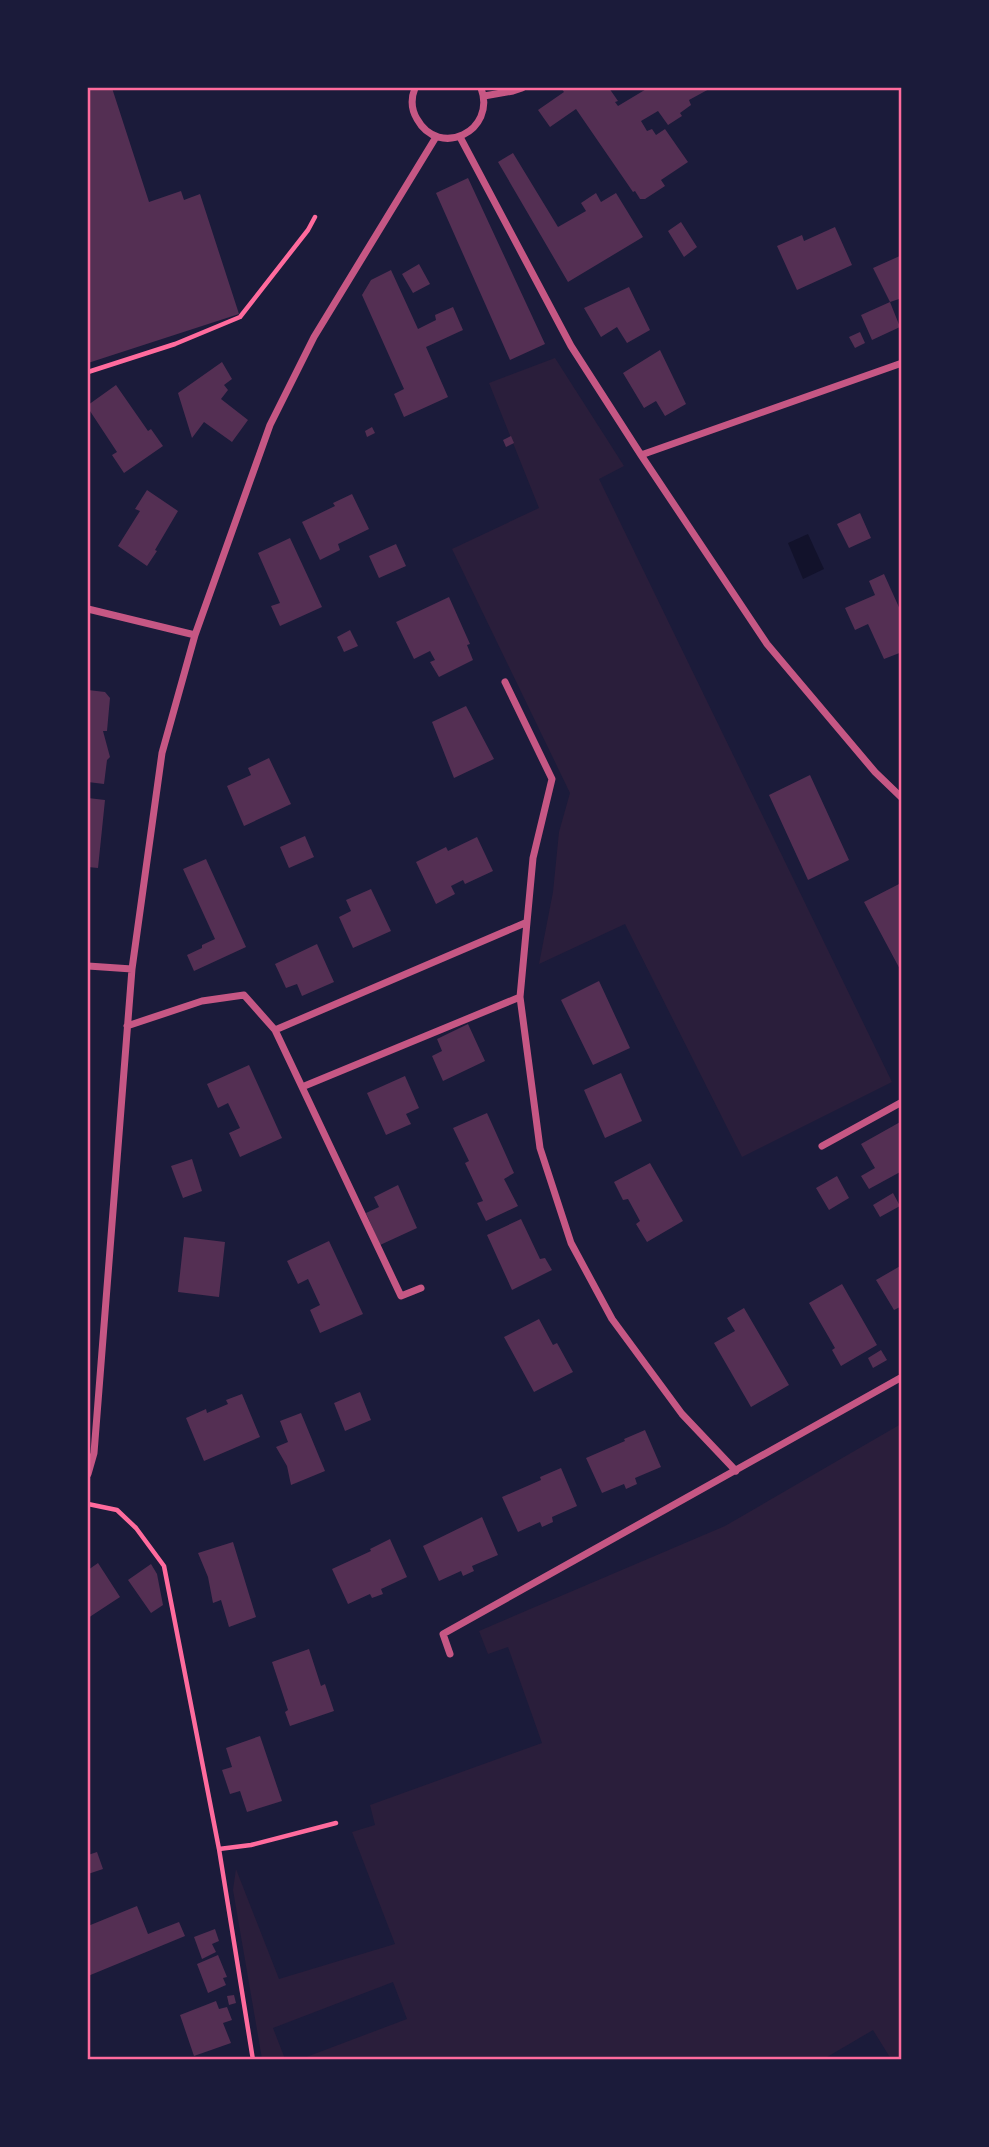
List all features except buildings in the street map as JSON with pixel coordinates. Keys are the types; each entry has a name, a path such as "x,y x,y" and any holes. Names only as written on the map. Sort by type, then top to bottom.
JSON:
{"street":[{"path":"415,88 412,103 414,114 427,131 436,137 444,138 460,137 482,117 484,96 481,88"},
{"path":"484,96 522,88"},
{"path":"88,1474 94,1453 132,969 162,753 194,635 270,425 314,337 436,137"},
{"path":"460,137 571,346 767,644 875,772 901,798"},
{"path":"641,455 901,363"},
{"path":"88,609 194,635"},
{"path":"505,682 552,779 533,859 520,997 540,1148 571,1243 612,1319 682,1414 736,1471"},
{"path":"275,1030 525,923"},
{"path":"88,966 132,969"},
{"path":"127,1026 202,1001 244,995 275,1030 401,1296 421,1288"},
{"path":"302,1087 520,997"},
{"path":"822,1146 901,1102"},
{"path":"450,1654 443,1634 901,1377"}],"path":[{"path":"88,372 175,344 240,317 316,217"},
{"path":"88,1504 117,1510 136,1528 164,1566 219,1849 253,2060"},
{"path":"219,1849 251,1845 336,1823"}],"shaded area":[{"path":"555,358 624,466 599,479 892,1082 742,1157 625,924 539,964 553,892 559,832 570,793 452,549 539,508 489,383"},
{"path":"808,534 824,569 803,579 788,543"},
{"path":"901,1424 901,2059 891,2059 873,2030 822,2060 301,2059 407,2019 393,1982 273,2028 285,2059 262,2059 233,1890 236,1869 279,1979 395,1944 352,1832 375,1825 370,1805 542,1743 508,1647 488,1654 479,1631 725,1526"}]}
